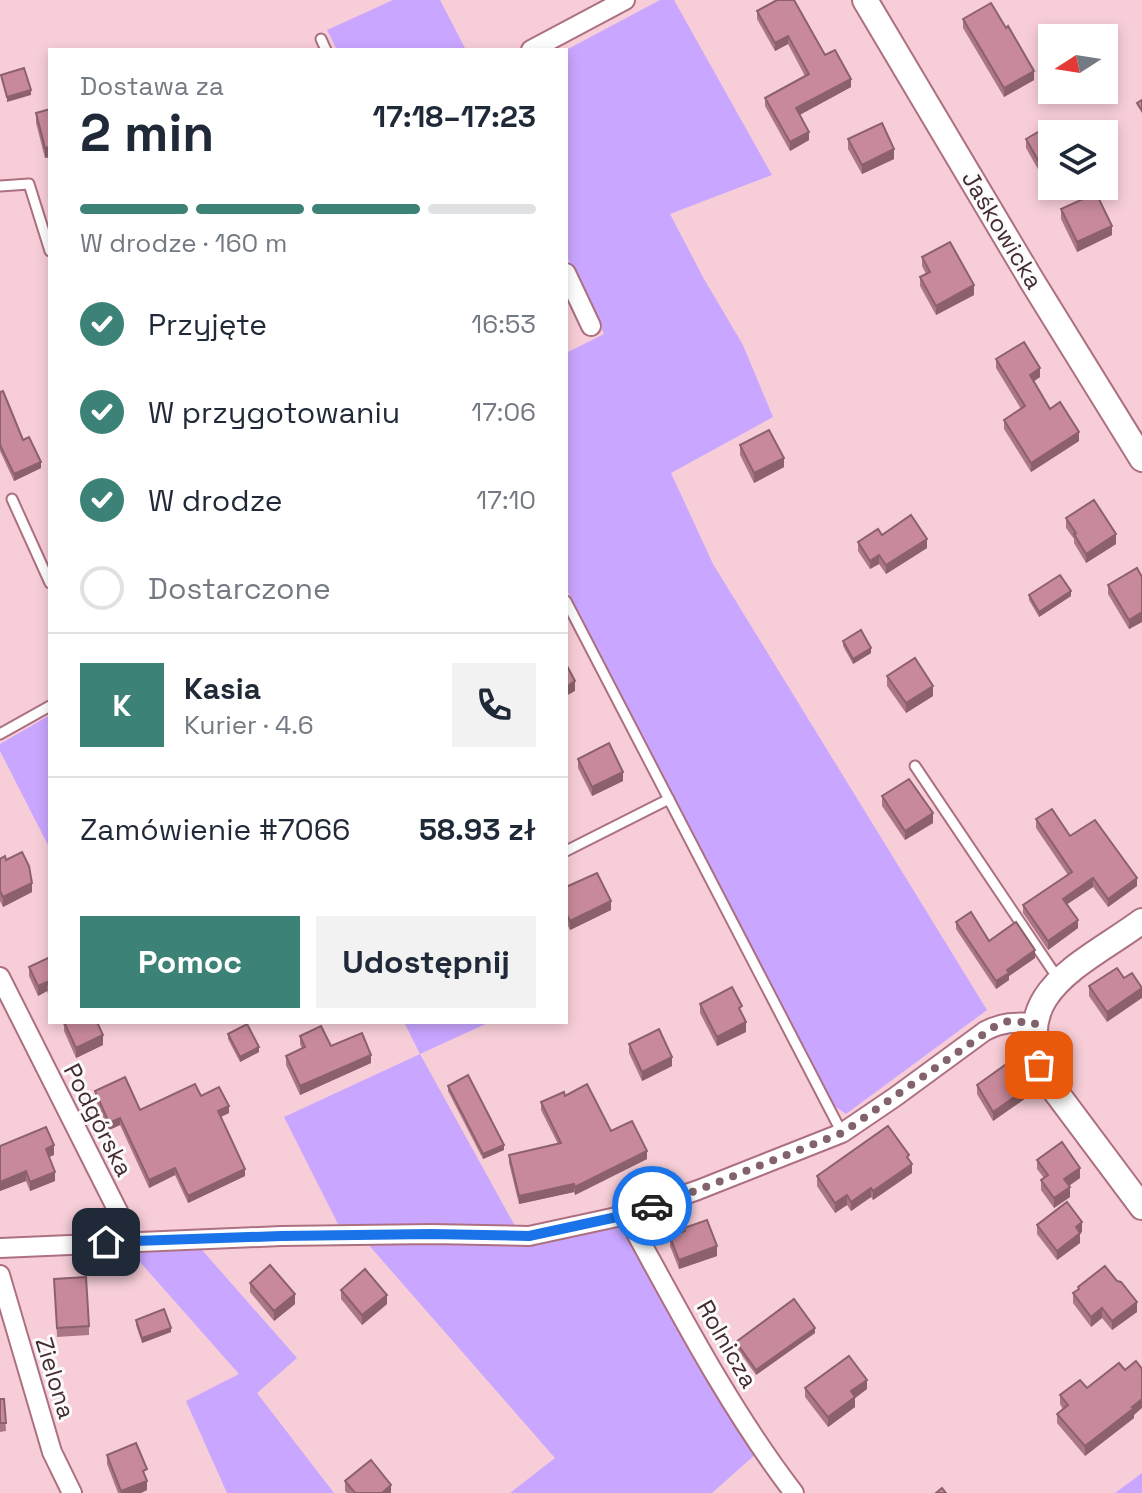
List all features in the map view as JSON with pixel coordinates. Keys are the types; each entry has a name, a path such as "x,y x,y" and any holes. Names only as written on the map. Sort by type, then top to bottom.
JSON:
{"street":[{"path":"535,48 625,0"},
{"name":"Jaśkowicka","path":"865,0 1142,459"},
{"path":"568,277 591,326"},
{"path":"1142,921 1051,987 1035,1023 1039,1065 1050,1084 1142,1207"},
{"name":"Podgórska","path":"0,977 133,1241"},
{"path":"0,1248 281,1236 529,1236 626,1215 842,1133 985,1031 1009,1021 1035,1023"},
{"name":"Rolnicza","path":"626,1215 718,1380 794,1493"},
{"name":"Zielona","path":"0,1275 52,1452 72,1493"}],"lane":[{"path":"321,39 325,48"},
{"path":"0,186 29,184 48,245"},
{"path":"12,499 48,579"},
{"path":"568,605 842,1133"},
{"path":"0,734 48,707"},
{"path":"915,766 1059,980"},
{"path":"568,850 669,799"}],"shaded area":[{"path":"393,0 440,0 465,48 336,48 327,30"},
{"path":"660,0 674,0 772,175 670,214 743,345 773,417 671,473 713,564 987,1010 846,1114 833,1105 568,592 568,352 604,334 568,259 568,49"},
{"path":"48,716 48,845 0,751 0,744"},
{"path":"405,1024 486,1024 420,1054"},
{"path":"420,1054 515,1226 340,1228 284,1117"},
{"path":"620,1227 757,1453 712,1493 510,1493 555,1458 367,1243 552,1241"},
{"path":"202,1250 297,1358 257,1393 334,1493 227,1493 186,1401 239,1374 132,1253"},
{"path":"1142,1473 1142,1493 1115,1493"}],"building":[{"path":"777,0 794,0 825,55 835,50 851,79 796,108 809,132 790,142 765,98 809,74 788,36 775,43 757,11"},
{"path":"991,3 1034,71 1004,88 963,19"},
{"path":"24,68 31,90 7,97 1,75"},
{"path":"48,110 48,147 45,148 36,113"},
{"path":"882,123 894,149 862,165 848,139"},
{"path":"1038,132 1038,160 1026,139"},
{"path":"1081,200 1099,200 1112,226 1077,242 1061,209"},
{"path":"950,242 974,285 936,306 920,277 930,272 922,257"},
{"path":"1024,342 1040,368 1030,375 1050,409 1060,402 1079,432 1031,463 1004,420 1025,406 996,359"},
{"path":"3,391 23,440 29,437 41,462 14,474 0,445 0,392"},
{"path":"769,430 784,458 754,473 740,445"},
{"path":"1094,500 1116,534 1086,554 1066,518"},
{"path":"911,515 927,539 886,565 879,555 870,561 858,542 878,529 882,535"},
{"path":"1137,568 1142,577 1142,612 1129,620 1108,585"},
{"path":"1060,575 1071,591 1039,612 1029,595"},
{"path":"861,630 871,648 853,659 843,641"},
{"path":"915,658 933,686 906,703 887,676"},
{"path":"568,668 575,681 568,686"},
{"path":"609,743 623,772 592,787 578,759"},
{"path":"909,779 933,813 905,831 882,796"},
{"path":"1052,809 1070,836 1095,820 1137,878 1108,899 1093,878 1063,899 1078,920 1048,941 1023,905 1072,872 1036,819"},
{"path":"22,852 32,883 3,897 0,891 0,859 5,856 6,860"},
{"path":"597,873 611,901 570,921 568,886"},
{"path":"971,912 989,941 1016,922 1035,950 996,981 956,922"},
{"path":"48,958 48,984 38,986 29,967"},
{"path":"1117,968 1124,978 1132,973 1142,988 1107,1012 1089,986"},
{"path":"732,987 746,1022 717,1037 700,1004"},
{"path":"65,1024 98,1024 103,1035 76,1048"},
{"path":"247,1024 259,1047 240,1057 228,1034"},
{"path":"321,1026 331,1046 362,1033 371,1055 300,1086 286,1056 305,1047 300,1036"},
{"path":"659,1029 672,1057 642,1072 629,1044"},
{"path":"1008,1063 1026,1089 993,1112 977,1085"},
{"path":"468,1075 504,1145 483,1154 448,1086"},
{"path":"125,1077 140,1110 195,1084 201,1096 219,1087 229,1106 218,1111 245,1169 188,1196 175,1168 149,1180 120,1118 109,1123 95,1091"},
{"path":"587,1084 611,1131 632,1121 647,1151 575,1187 574,1184 519,1196 509,1155 561,1143 541,1102 564,1092 565,1096"},
{"path":"888,1126 912,1164 873,1191 871,1188 851,1202 847,1195 835,1203 817,1176"},
{"path":"46,1127 54,1145 46,1149 55,1172 30,1182 26,1171 0,1182 0,1146"},
{"path":"1062,1142 1080,1168 1064,1179 1070,1187 1054,1198 1041,1180 1048,1175 1037,1160"},
{"path":"1067,1202 1082,1222 1076,1227 1080,1233 1057,1251 1037,1225"},
{"path":"707,1220 717,1246 679,1260 670,1237"},
{"path":"270,1265 295,1294 274,1311 250,1283"},
{"path":"1105,1266 1137,1302 1112,1321 1102,1308 1091,1317 1073,1293"},
{"path":"365,1269 387,1295 362,1315 341,1290"},
{"path":"86,1277 89,1326 57,1328 54,1279"},
{"path":"794,1299 815,1328 756,1370 736,1342"},
{"path":"164,1309 171,1328 142,1338 136,1320"},
{"path":"849,1356 867,1380 851,1391 855,1397 828,1417 805,1388"},
{"path":"1136,1361 1142,1369 1142,1399 1085,1446 1057,1414 1068,1405 1060,1395 1080,1380 1087,1388 1119,1363 1125,1370"},
{"path":"0,1399 4,1399 6,1423 0,1423"},
{"path":"136,1443 147,1469 143,1471 147,1481 121,1491 107,1455"},
{"path":"371,1460 391,1485 382,1493 355,1493 345,1481"}],"way so far":[{"path":"652,1206 842,1133 997,1025 1009,1021 1035,1023 1039,1065"}],"route":[{"path":"106,1242 281,1236 529,1236 626,1215 652,1206"}]}
